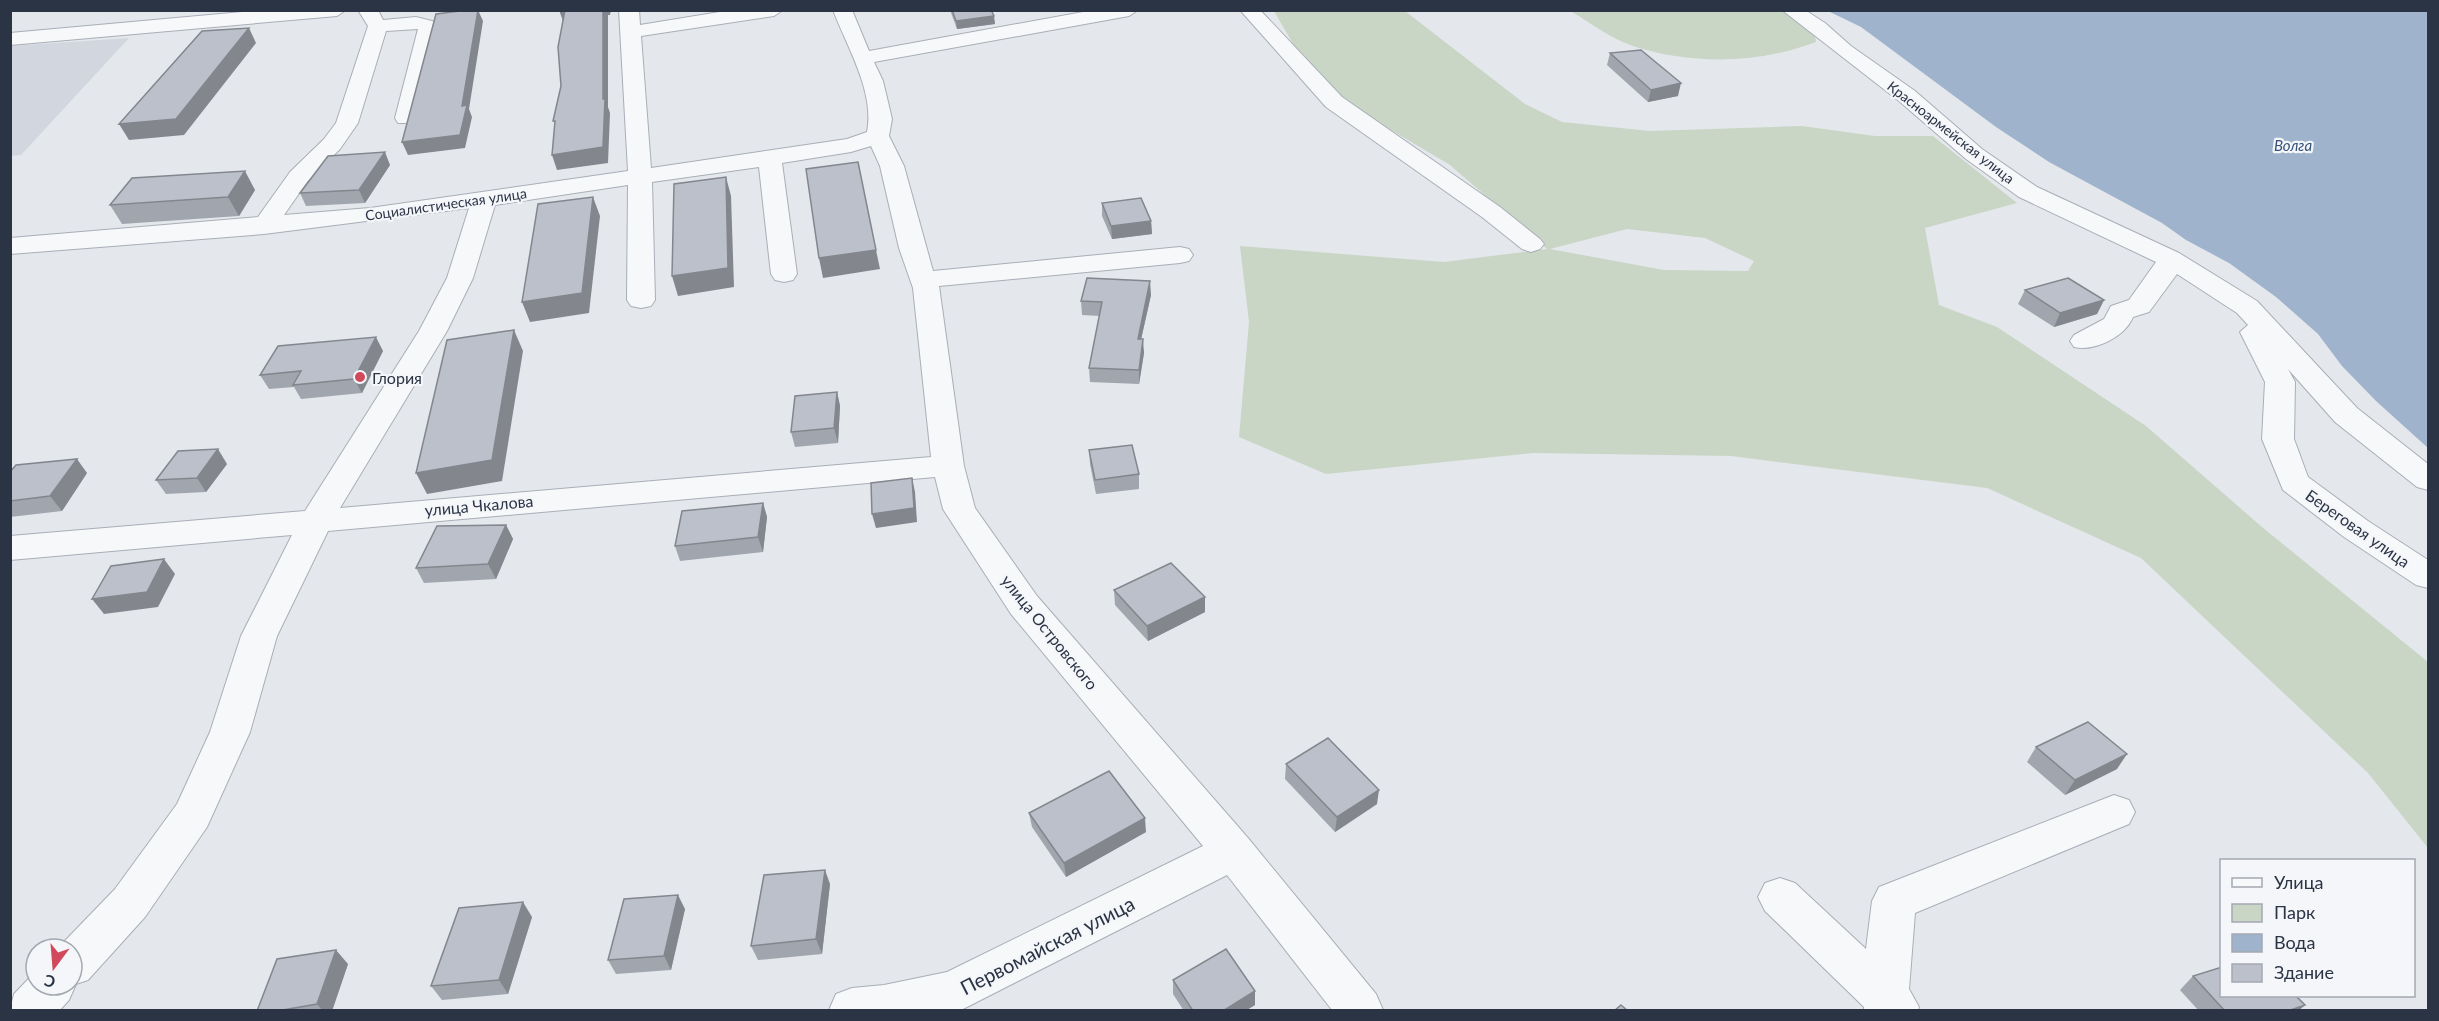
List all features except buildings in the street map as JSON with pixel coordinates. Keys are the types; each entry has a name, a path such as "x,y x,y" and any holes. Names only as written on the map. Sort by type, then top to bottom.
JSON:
{"street":[{"path":"48,36 70,10"},
{"path":"10,39 337,10"},
{"path":"640,300 640,177 630,21 774,10"},
{"name":"улица Островского","path":"843,10 864,58 881,118 878,136 892,166 912,248 923,280 948,466 959,508 1024,605 1233,851 1360,1011"},
{"path":"1009,10 1020,29"},
{"path":"864,58 1130,10"},
{"path":"1249,10 1334,102 1491,212 1531,244"},
{"name":"Красноармейская улица","path":"1791,10 1818,27 1844,50 1907,96 1974,154 2028,192 2170,259 2247,307 2346,415 2428,480"},
{"path":"264,226 298,177 332,144 347,123 373,18 429,26 405,118"},
{"name":"Социалистическая улица","path":"10,246 264,226 483,200 851,145 878,136"},
{"path":"770,158 784,274"},
{"path":"84,952 130,903 192,815 230,732 259,636 317,519 434,331 460,278 483,200"},
{"path":"923,280 1180,255"},
{"path":"2084,341 2116,324 2121,312 2139,306 2165,272 2170,259"},
{"name":"Береговая улица","path":"2247,307 2255,336 2280,382 2277,439 2294,483 2356,529 2428,576"},
{"name":"улица Чкалова","path":"10,548 317,519 948,466"},
{"path":"1891,1007 1886,970 1894,901 2114,812"},
{"name":"Первомайская улица","path":"852,1011 884,1007 954,992 1233,851"},
{"path":"1780,897 1891,1007"},
{"path":"30,1011 42,997"}],"shaded area":[{"path":"129,38 21,155 11,156 11,46"}],"green space":[{"path":"1574,10 1783,11 1800,20 1815,36 1816,42 1772,55 1748,58 1701,59 1678,56 1625,43 1572,12"},
{"path":"1274,11 1405,11 1525,104 1562,122 1650,131 1802,126 1875,136 1933,136 2017,203 1925,228 1939,305 1997,327 2146,426 2262,527 2428,662 2428,848 2368,773 2141,558 1987,488 1731,456 1533,453 1326,474 1239,437 1249,322 1240,246 1444,262 1547,249 1450,165 1354,108 1300,56","holes":["1627,229 1705,238 1754,261 1748,271 1664,270 1550,249"]}],"water":[{"name":"Волга","path":"1828,11 2428,11 2428,448 2376,401 2342,366 2318,334 2276,297 2229,263 2186,240 2162,223 2049,162 1996,127 1861,27"}],"place":[{"name":"Глория","path":"360,377"}]}
